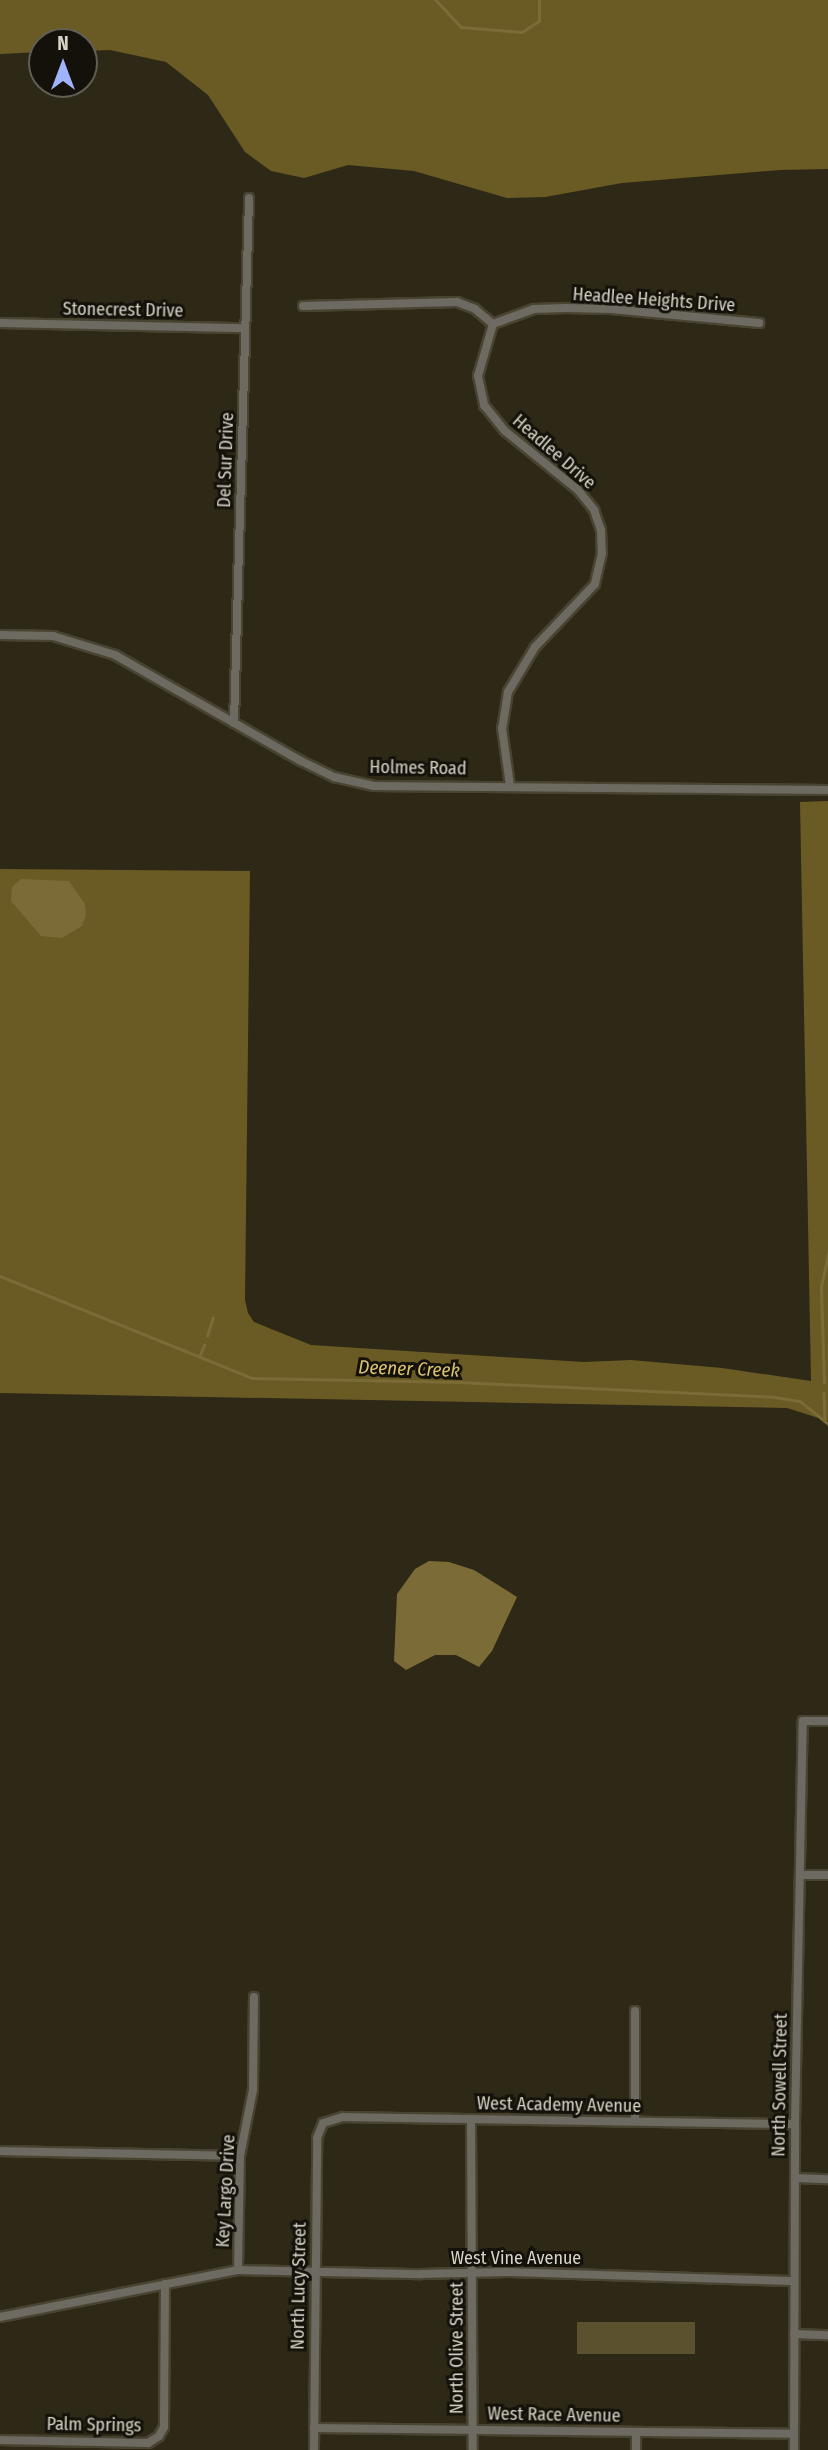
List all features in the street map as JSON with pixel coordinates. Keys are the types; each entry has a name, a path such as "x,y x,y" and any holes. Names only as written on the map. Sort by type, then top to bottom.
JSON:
{"street":[{"name":"Del Sur Drive","path":"234,723 249,198"},
{"path":"303,306 457,302 475,309 494,324"},
{"name":"Headlee Heights Drive","path":"494,324 534,309 611,309 759,323"},
{"name":"Stonecrest Drive","path":"0,323 245,328"},
{"name":"Headlee Drive","path":"494,324 478,376 484,405 505,431 578,490 594,510 602,541 600,569 595,584 535,648 508,692 502,728 510,786"},
{"name":"Holmes Road","path":"0,635 53,636 115,655 334,777 374,786 828,790"},
{"name":"North Sowell Street","path":"794,2450 795,2124 803,1721 828,1721"},
{"path":"800,1875 828,1875"},
{"name":"Key Largo Drive","path":"0,2316 238,2270 240,2156 253,2090 254,1997"},
{"path":"635,2011 635,2122"},
{"name":"West Academy Avenue","path":"323,2123 343,2117 795,2124"},
{"name":"North Olive Street","path":"471,2119 473,2450"},
{"name":"North Lucy Street","path":"313,2450 317,2138 323,2123"},
{"path":"0,2151 240,2156"},
{"path":"795,2178 828,2179"},
{"name":"West Vine Avenue","path":"238,2270 794,2281"},
{"name":"Palm Springs","path":"0,2440 148,2443 159,2436 164,2427 165,2284"},
{"path":"794,2334 828,2334"},
{"name":"West Race Avenue","path":"314,2428 793,2434"},
{"path":"636,2432 636,2450"}],"shaded area":[{"path":"0,0 828,0 828,169 780,170 622,183 545,197 507,198 414,171 348,165 304,178 271,171 245,152 208,95 166,62 110,50 98,50 98,28 28,28 28,53 0,54"},
{"path":"828,801 828,1421 787,1408 0,1393 0,869 250,871 245,1300 248,1313 254,1322 311,1345 584,1362 631,1360 722,1368 811,1381 800,802"},
{"path":"21,879 69,881 85,904 86,915 82,926 62,938 41,936 11,901 12,887"},
{"path":"429,1561 449,1562 474,1570 517,1597 492,1651 479,1667 456,1655 435,1655 406,1670 394,1661 397,1594 415,1569"},
{"path":"577,2322 695,2322 695,2354 577,2354"}],"waterway":[{"path":"436,0 461,27 522,32 539,21 539,0"},
{"path":"824,1383 821,1287 828,1253"},
{"name":"Deener Creek","path":"0,1276 252,1378 459,1382 774,1397 800,1401 828,1424"},
{"path":"207,1336 213,1318"},
{"path":"199,1357 204,1345"},
{"path":"824,1393 825,1421"}]}
